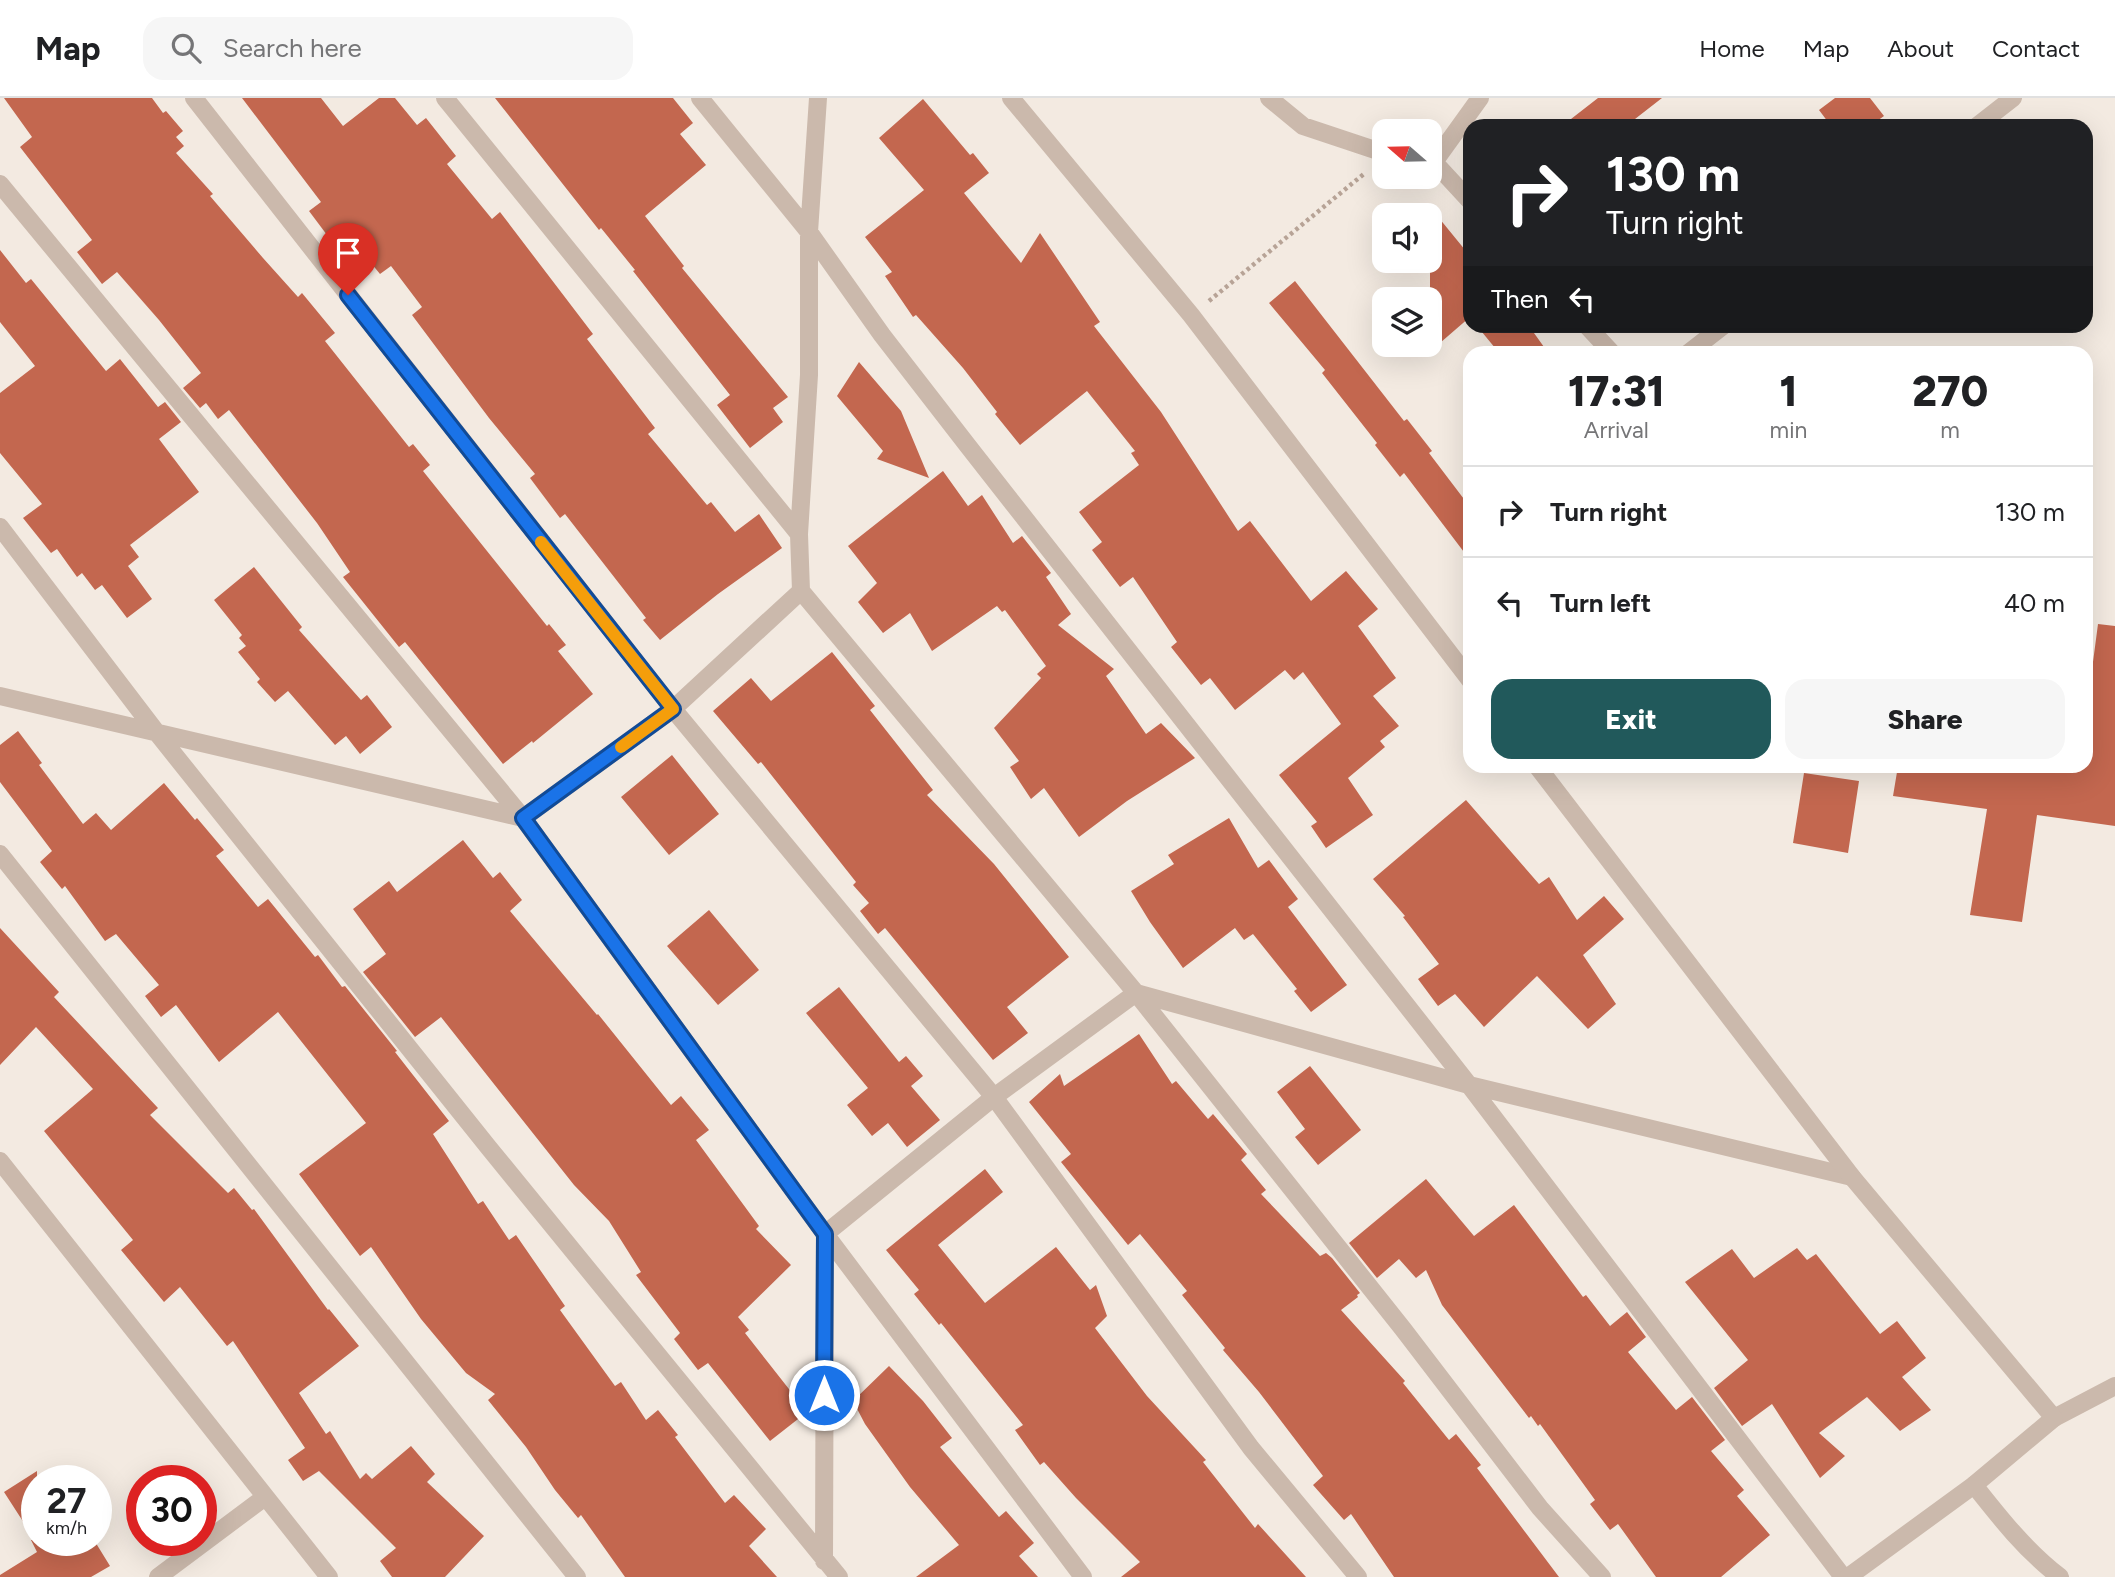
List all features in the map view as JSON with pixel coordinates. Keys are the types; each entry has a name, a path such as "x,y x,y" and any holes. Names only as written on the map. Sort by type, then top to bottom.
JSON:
{"street":[{"path":"194,98 673,709 994,1097 1251,1448 1358,1577"},
{"path":"445,98 799,534"},
{"path":"700,98 809,232 882,335 952,426 1469,1084 1845,1577 1974,1485 2054,1418 2115,1387"},
{"path":"818,98 809,232 809,375 799,534 801,590 1136,993 1403,1329 1539,1508 1602,1577"},
{"path":"1011,98 1191,316 1463,671"},
{"path":"1269,98 1303,126 1372,157"},
{"path":"1464,119 1480,98"},
{"path":"1986,119 2013,98"},
{"path":"1442,148 1463,120"},
{"path":"1442,172 1463,194"},
{"path":"0,184 523,818 825,1234 1083,1577"},
{"path":"1594,333 1606,346"},
{"path":"1697,346 1714,333"},
{"path":"0,527 157,733 489,1148 839,1577"},
{"path":"0,696 523,818 673,709 801,590"},
{"path":"1542,773 1852,1177 2054,1418"},
{"path":"0,854 577,1577"},
{"path":"825,1234 994,1097 1136,993"},
{"path":"1136,993 1469,1084 1852,1177"},
{"path":"0,1161 329,1577"},
{"path":"825,1234 825,1577"},
{"path":"1974,1485 2010,1531 2060,1577"},
{"path":"158,1577 265,1497"}],"path":[{"path":"1191,316 1372,166"}],"building":[{"path":"4,98 152,98 163,113 166,111 183,131 176,137 184,146 176,153 213,194 210,196 263,258 298,297 302,293 335,333 325,341 409,447 413,444 430,465 423,471 547,626 549,624 566,645 558,651 593,694 503,764 405,642 399,647 343,577 350,572 317,523 229,410 218,419 206,403 200,408 183,388 201,373 159,320 117,272 102,284 77,252 92,240 20,147 32,137"},
{"path":"242,98 321,98 343,126 379,98 395,98 417,125 426,118 456,156 447,164 492,219 500,212 593,334 587,339 655,428 648,434 707,505 711,502 735,532 759,514 782,548 660,640 565,514 560,518 530,478 535,474 489,418 412,315 422,307 391,266 380,274 353,241 339,251 309,211 321,202"},
{"path":"495,98 673,98 693,123 680,134 706,165 645,216 684,266 682,268 788,397 773,408 783,422 750,448 717,405 730,395 633,271 635,270 601,228 599,230"},
{"path":"1598,98 1662,98 1635,119 1571,119"},
{"path":"1835,98 1870,98 1884,116 1880,119 1826,119 1819,110"},
{"path":"923,99 970,155 973,153 989,173 964,193 1021,263 1040,233 1100,322 1094,326 1161,412 1238,531 1250,521 1311,601 1346,571 1378,609 1358,626 1396,678 1373,696 1399,726 1380,741 1385,747 1348,778 1373,815 1326,848 1311,826 1317,822 1279,775 1341,724 1303,672 1294,680 1285,670 1235,710 1210,678 1201,685 1171,647 1177,642 1133,577 1120,587 1092,550 1102,542 1079,512 1139,465 1131,453 1135,451 1087,391 1020,445 963,368 916,315 913,317 885,276 892,272 865,237 924,190 879,138"},
{"path":"1442,222 1463,247 1463,323 1442,341 1442,287 1430,287 1430,273 1442,273"},
{"path":"0,250 26,283 31,279 106,371 120,359 158,407 165,402 181,422 159,439 199,492 130,545 139,557 128,566 152,599 127,618 102,585 95,590 82,573 77,577 57,549 51,553 23,518 42,504 0,453 0,393 35,366 0,322"},
{"path":"1295,281 1404,421 1407,419 1463,498 1463,551 1404,473 1400,477 1322,373 1325,370 1269,303"},
{"path":"1483,333 1534,333 1543,346 1493,346"},
{"path":"859,362 901,411 929,478 877,459 883,451 837,396"},
{"path":"943,471 968,506 982,495 1013,543 1022,536 1051,573 1046,577 1071,614 1058,625 1114,669 1106,676 1146,734 1161,723 1195,758 1127,801 1079,837 1044,788 1031,799 1010,767 1019,761 994,728 1041,678 1037,674 1046,666 1005,610 1002,612 997,606 932,651 910,613 883,633 858,602 877,583 848,546"},
{"path":"254,567 302,627 299,630 361,700 367,695 392,727 360,754 346,736 335,745 288,691 275,702 257,682 260,679 238,652 246,646 239,638 242,635 214,600"},
{"path":"2098,624 2115,626 2115,826 2037,815 2022,922 1970,915 1987,809 1893,796 1897,773 2093,773 2093,662"},
{"path":"832,652 875,706 870,710 933,790 927,795 994,864 1069,957 1007,1007 1028,1033 993,1060 885,928 878,934 860,911 869,903 853,885 856,882 761,762 758,764 713,711 751,678 771,701"},
{"path":"18,731 42,763 39,765 83,824 96,813 111,830 164,783 195,820 197,818 224,850 216,856 258,907 268,899 315,957 318,955 397,1051 395,1052 449,1121 433,1134 478,1204 483,1201 509,1240 516,1235 565,1306 560,1310 615,1386 621,1382 646,1420 658,1410 725,1503 734,1495 766,1529 749,1546 777,1577 625,1577 581,1515 578,1518 555,1490 526,1447 488,1400 495,1394 466,1373 421,1319 371,1247 360,1256 299,1174 366,1123 278,1012 219,1062 176,1005 161,1017 145,996 159,985 116,934 105,941 65,886 62,889 40,862 52,851 0,782 0,745"},
{"path":"672,755 719,814 669,855 621,797"},
{"path":"1804,773 1859,781 1848,853 1793,843"},
{"path":"1466,800 1539,884 1549,877 1577,920 1604,896 1624,919 1583,955 1616,1004 1588,1029 1537,976 1484,1027 1455,994 1438,1006 1418,979 1439,964 1403,917 1405,916 1373,879"},
{"path":"1229,818 1258,868 1269,860 1298,899 1288,907 1347,985 1311,1012 1294,991 1297,989 1253,934 1244,940 1235,928 1183,968 1131,891 1174,864 1168,855"},
{"path":"463,840 493,878 500,872 522,900 510,911 671,1105 681,1096 709,1130 696,1140 759,1226 756,1229 791,1265 738,1317 749,1330 745,1333 807,1412 770,1441 708,1363 698,1370 674,1339 680,1333 636,1275 641,1272 609,1221 574,1185 441,1017 415,1037 363,972 386,954 353,909 389,881 397,892"},
{"path":"709,910 759,970 718,1005 667,946"},
{"path":"0,928 59,992 54,997 158,1108 150,1115 228,1193 234,1188 252,1210 254,1209 328,1310 359,1346 299,1393 326,1434 330,1431 360,1479 366,1473 372,1479 411,1446 435,1474 427,1482 484,1536 445,1577 392,1577 380,1561 396,1548 319,1471 303,1481 288,1460 305,1448 233,1341 227,1346 180,1287 164,1302 121,1250 133,1240 44,1131 93,1089 36,1027 0,1065"},
{"path":"839,987 899,1062 906,1056 923,1076 911,1086 940,1120 907,1147 888,1123 872,1136 847,1105 868,1088 806,1013"},
{"path":"1139,1034 1172,1084 1176,1081 1208,1119 1213,1114 1247,1154 1241,1160 1266,1190 1261,1194 1320,1256 1326,1253 1332,1258 1360,1293 1341,1310 1405,1381 1403,1383 1449,1440 1456,1434 1481,1465 1477,1468 1559,1577 1394,1577 1351,1514 1344,1520 1313,1485 1323,1476 1182,1295 1187,1291 1140,1234 1128,1245 1061,1162 1071,1154 1029,1102 1060,1074 1064,1086"},
{"path":"1310,1066 1361,1130 1318,1165 1295,1137 1305,1129 1277,1092"},
{"path":"985,1169 1003,1192 938,1245 985,1303 1056,1247 1090,1290 1096,1285 1107,1316 1095,1328 1147,1396 1206,1460 1203,1462 1255,1528 1258,1524 1306,1577 1121,1577 1140,1562 1044,1462 1040,1465 1015,1430 1023,1425 941,1323 939,1325 914,1294 919,1290 886,1250"},
{"path":"1426,1179 1474,1236 1514,1205 1583,1297 1586,1295 1610,1326 1627,1312 1646,1337 1628,1352 1676,1410 1692,1397 1725,1440 1711,1451 1744,1490 1737,1496 1770,1535 1721,1577 1656,1577 1618,1524 1610,1530 1590,1504 1595,1500 1540,1424 1538,1426 1531,1416 1529,1418 1442,1305 1426,1270 1416,1278 1399,1259 1377,1278 1349,1243"},
{"path":"1797,1248 1807,1260 1816,1254 1880,1334 1897,1321 1926,1358 1902,1377 1931,1410 1900,1431 1867,1397 1819,1433 1845,1456 1820,1478 1772,1404 1742,1426 1714,1388 1748,1360 1685,1282 1732,1249 1754,1278"},
{"path":"889,1366 923,1401 952,1438 940,1447 999,1517 1006,1511 1034,1543 1019,1556 1038,1577 916,1577 959,1545 910,1487 865,1424 853,1401"},
{"path":"21,1481 21,1518 4,1492"},
{"path":"31,1556 104,1556 110,1566 91,1577 0,1575"}],"slow traffic":[{"path":"541,542 673,709 621,747"}],"route":[{"path":"348,295 673,709 523,818 825,1234 824,1395"}]}
